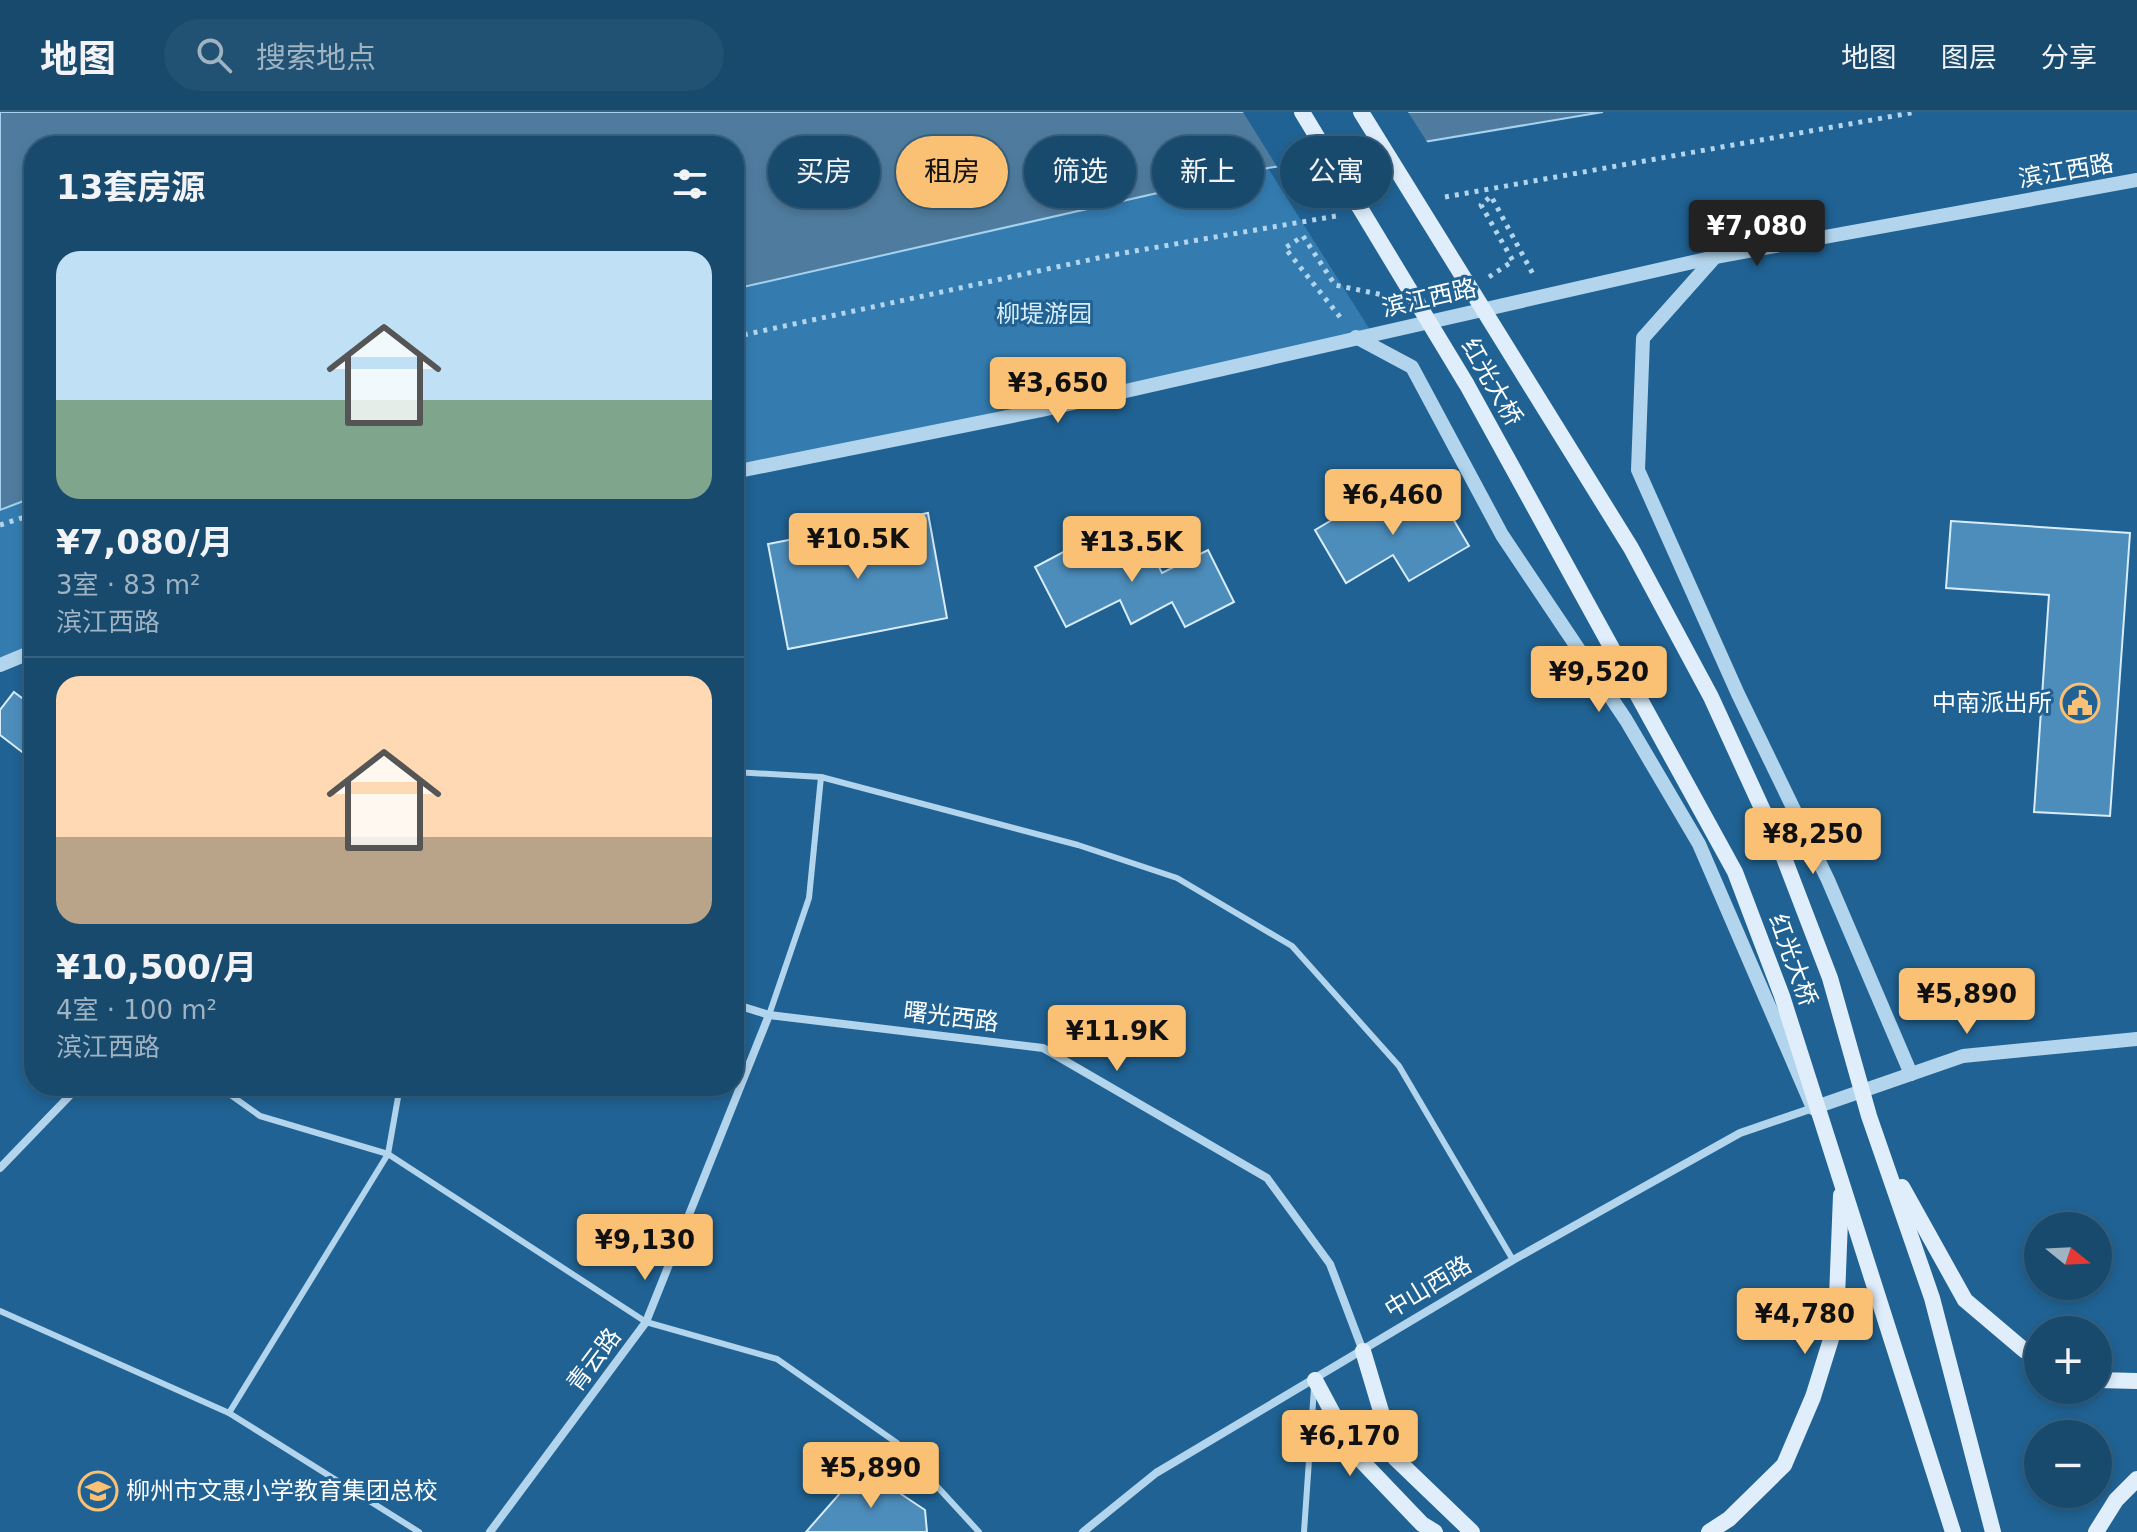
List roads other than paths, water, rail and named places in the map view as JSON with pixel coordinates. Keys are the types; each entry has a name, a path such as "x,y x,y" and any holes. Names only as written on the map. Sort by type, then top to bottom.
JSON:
{"main road":[{"name":"红光大桥","path":"1302,112 1467,385 1735,872 1782,996 1953,1532"},
{"name":"红光大桥","path":"1361,112 1631,548 1711,697 1781,850 1830,978 1882,1151 1932,1298 1993,1532"},
{"path":"1882,1151 1965,1300 2024,1350"},
{"path":"1709,1532 1729,1519 1784,1465 1813,1397 1836,1323 1841,1181"},
{"path":"1363,1351 1395,1458 1472,1532"},
{"path":"1315,1380 1354,1453 1422,1524 1435,1532"},
{"path":"2112,1380 2137,1381"},
{"path":"2096,1532 2116,1500 2137,1479"}],"street":[{"name":"滨江西路","path":"744,470 1042,410 1715,257 2137,180"},
{"path":"1715,257 1643,338 1638,470 1738,694 1828,880 1911,1074"},
{"path":"1356,337 1412,367 1502,535 1626,720 1699,844 1813,1108 1963,1056 2137,1039"},
{"path":"0,665 24,655"},
{"name":"曙光西路","path":"744,1007 769,1015 1043,1048 1267,1178 1330,1264 1363,1351"},
{"name":"青云路","path":"744,1077 769,1015"},
{"path":"0,1168 69,1096"},
{"name":"青云路","path":"490,1532 646,1322 737,1096"},
{"name":"中山西路","path":"1083,1532 1156,1473 1513,1260 1740,1133 1813,1108"}],"lane":[{"path":"744,773 821,777 1078,845 1177,878 1292,946 1399,1066 1513,1260"},
{"path":"769,1015 809,898 821,777"},
{"path":"232,1096 260,1116 388,1154 646,1322 777,1359 897,1443 979,1532"},
{"path":"229,1413 388,1154 398,1096"},
{"path":"0,1311 229,1413 419,1532"},
{"path":"1304,1532 1315,1380"}],"place":[{"name":"中南派出所","path":"2080,703"},
{"name":"柳州市文惠小学教育集团总校","path":"98,1491"}],"park label":[{"name":"柳堤游园","path":"1044,314"}]}
